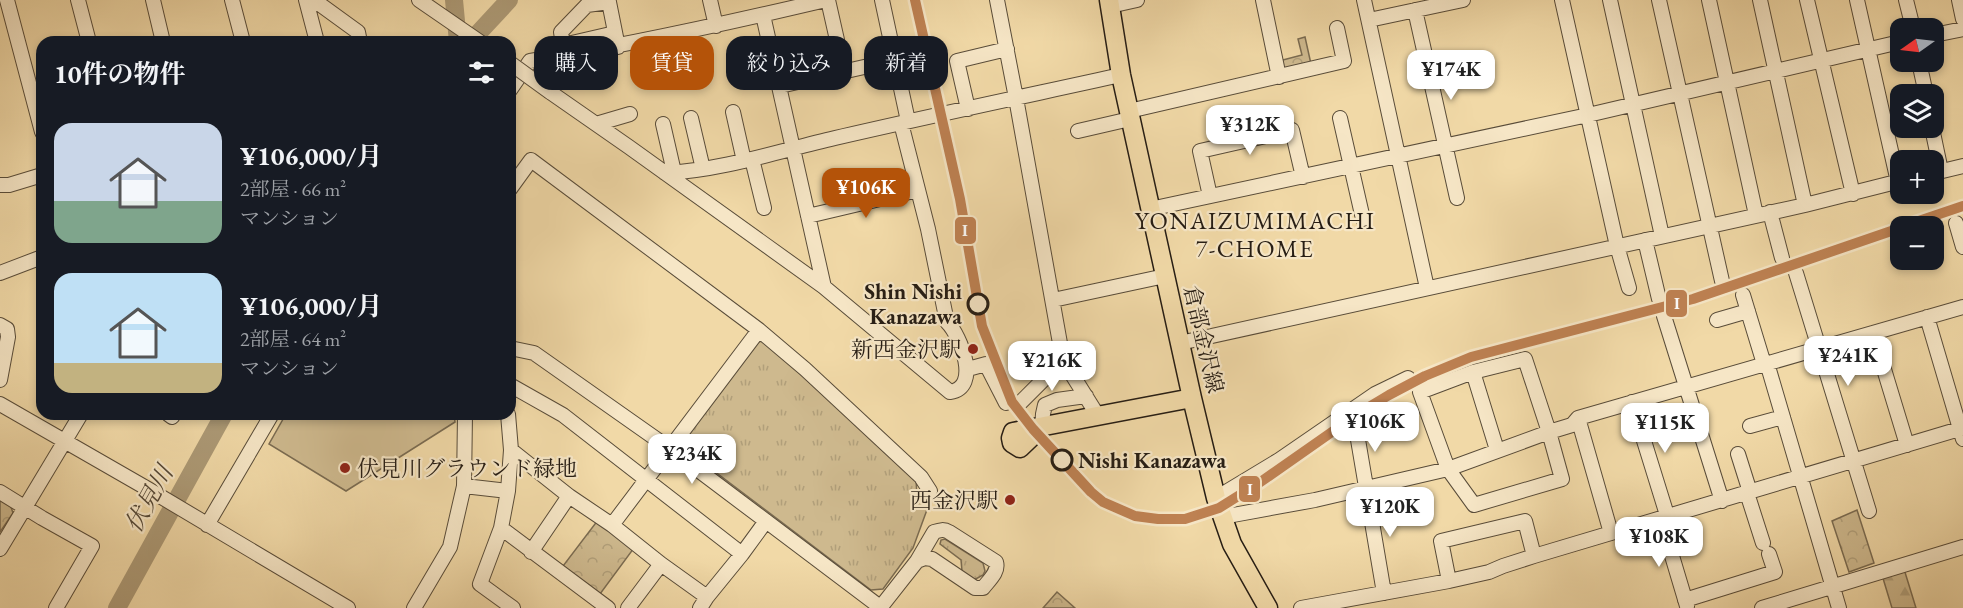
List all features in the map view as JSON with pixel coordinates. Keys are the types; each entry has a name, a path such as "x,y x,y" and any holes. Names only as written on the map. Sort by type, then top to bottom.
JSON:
{"main road":[{"name":"倉部金沢線","path":"1110,3 1121,75 1216,498 1232,544 1268,608"},
{"path":"1042,427 1192,398"}],"street":[{"path":"78,0 87,36"},
{"path":"153,0 162,36"},
{"path":"232,0 241,36"},
{"path":"306,0 315,36"},
{"path":"710,0 716,26"},
{"path":"516,81 530,61 616,40 716,26 809,2 827,0 836,36"},
{"path":"882,0 890,36"},
{"path":"997,0 1063,360 1098,416"},
{"path":"1110,3 1137,0"},
{"path":"1263,0 1279,77"},
{"path":"1364,0 1427,288"},
{"path":"1369,20 1462,0"},
{"path":"1562,0 1617,246 1629,288"},
{"path":"1610,0 1662,236"},
{"path":"1659,0 1722,281"},
{"path":"1709,0 1756,215"},
{"path":"1760,0 1805,205"},
{"path":"1807,0 1852,194"},
{"path":"1857,0 1892,150"},
{"path":"1906,0 1910,18"},
{"path":"1959,0 1963,19"},
{"path":"6,1 36,110"},
{"path":"420,1 471,36"},
{"path":"322,3 358,32 359,36"},
{"path":"1415,10 1456,198"},
{"path":"763,15 768,36"},
{"path":"1078,131 1130,115 1344,61 1337,28"},
{"path":"1944,33 1963,29"},
{"path":"1150,209 1588,115 1890,44"},
{"path":"968,109 957,61 1006,49"},
{"path":"516,67 596,124 670,172 824,287 950,392 957,391 963,385 968,369 953,328 947,322 904,122 899,90"},
{"path":"670,172 703,169 748,160 904,122 1121,75"},
{"path":"781,90 824,287"},
{"path":"733,112 764,208"},
{"path":"596,124 630,114"},
{"path":"691,118 703,169"},
{"path":"1340,118 1362,219"},
{"path":"663,124 670,172"},
{"path":"1210,196 1200,152 1292,130 1303,177"},
{"path":"516,181 531,160 759,330 805,369 921,477 930,491"},
{"path":"1944,170 1963,166"},
{"path":"0,185 9,185 36,177"},
{"path":"1180,343 1805,205 1890,183"},
{"path":"808,216 918,190"},
{"path":"1770,212 1782,258"},
{"path":"1956,223 1963,247"},
{"path":"1645,240 1659,299"},
{"path":"0,273 36,258"},
{"path":"1796,273 1869,511"},
{"path":"1053,300 1165,276"},
{"path":"1743,295 1783,417 1839,608"},
{"path":"1222,517 1315,500 1448,468 1572,425 1578,418 1963,307"},
{"path":"1717,320 1748,311"},
{"path":"1664,316 1722,501"},
{"path":"1301,608 1489,572 1664,517 1962,432 1927,317"},
{"path":"0,325 7,329 8,337 0,380"},
{"path":"612,525 759,330"},
{"path":"1873,333 1907,446"},
{"path":"516,349 534,353 669,447 880,608 917,561 934,532 947,531 994,562 994,569 982,583 973,584 939,558 917,561"},
{"path":"1526,359 1562,479 1474,505 1448,468 1420,392 1473,372 1526,359"},
{"path":"968,369 986,364 1013,403 1063,360"},
{"path":"1473,372 1497,450"},
{"path":"1216,498 1279,460 1375,394 1408,378"},
{"path":"516,389 563,415 742,554"},
{"path":"1042,427 1045,405 1086,396"},
{"path":"1632,402 1686,604 1774,572 1748,493 1738,454"},
{"path":"0,404 147,489 339,605"},
{"path":"1750,426 1783,417"},
{"path":"1578,418 1611,533"},
{"path":"0,549 77,420"},
{"path":"204,523 268,420"},
{"path":"414,608 450,547 464,486 465,420"},
{"path":"508,420 511,450 508,491 501,528 480,584 513,608"},
{"path":"1355,422 1384,593"},
{"path":"511,450 661,564 703,603 766,521"},
{"path":"464,486 508,491"},
{"path":"0,492 92,546 56,608"},
{"path":"531,552 569,496"},
{"path":"1449,581 1442,541 1525,521 1534,556"},
{"path":"501,528 608,608"},
{"path":"1762,608 1805,602 1832,588 1963,548"},
{"path":"628,608 661,564"}],"green space":[{"path":"1305,37 1311,64 1285,71 1279,61 1302,55 1298,39"},
{"path":"764,341 916,479 917,497 928,507 913,548 883,589 871,590 685,449 682,440 757,342"},
{"name":"伏見川グラウンド緑地","path":"283,420 455,420 455,422 346,491 269,444"},
{"path":"0,498 10,504 13,513 0,532"},
{"path":"1857,510 1874,563 1849,572 1832,521"},
{"path":"598,520 634,548 600,594 563,566"},
{"path":"945,539 983,563 985,571 983,575 974,580 962,571 961,560 940,544 941,540"},
{"path":"1904,569 1916,608 1892,608 1882,575"},
{"path":"1057,592 1075,608 1043,608"}],"waterway":[{"path":"454,0 457,36"},
{"name":"伏見川","path":"476,36 509,0"},
{"name":"伏見川","path":"117,608 221,420"}],"transit line":[{"name":"I","path":"915,0 960,199 982,326 1012,402 1033,429 1091,492 1103,502 1135,516 1185,519 1219,508 1389,395 1425,376 1471,357 1693,299 1890,231"},
{"name":"I","path":"1934,216 1963,206"}],"place":[{"name":"Shin Nishi Kanazawa","path":"978,304"},
{"name":"新西金沢駅","path":"973,349"},
{"name":"Nishi Kanazawa","path":"1062,460"},
{"name":"伏見川グラウンド緑地","path":"345,468"},
{"name":"西金沢駅","path":"1010,500"}],"district":[{"name":"YONAIZUMIMACHI 7-CHOME","path":"1255,235"}]}
